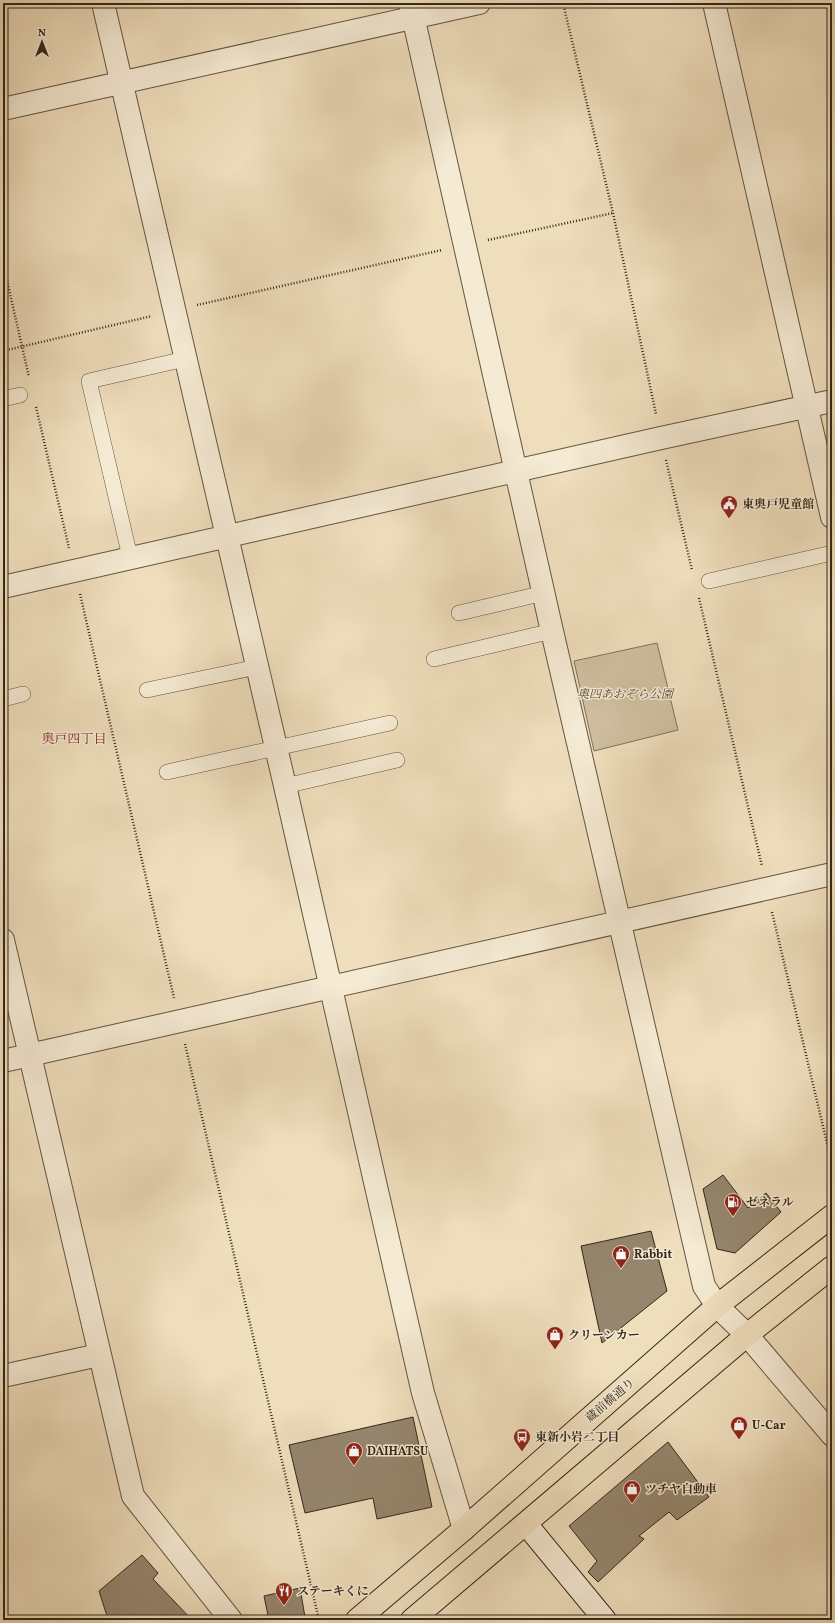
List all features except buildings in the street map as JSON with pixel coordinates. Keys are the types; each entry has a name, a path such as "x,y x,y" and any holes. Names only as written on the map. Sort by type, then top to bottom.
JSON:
{"main road":[{"name":"蔵前橋通り","path":"357,1620 464,1529 717,1306 832,1216"},
{"path":"412,1620 747,1335 832,1267"}],"street":[{"path":"103,3 285,786 423,1393 464,1529"},
{"path":"3,109 122,83 412,11 479,3"},
{"path":"714,3 806,407 831,506"},
{"path":"412,11 552,631 704,1286 717,1306 747,1335 832,1434"},
{"path":"3,587 669,436 832,401"},
{"path":"3,1061 832,874"},
{"path":"3,940 133,1496 231,1620"},
{"path":"3,1376 100,1355"},
{"path":"526,1524 605,1620"}],"lane":[{"path":"130,557 89,381 185,359"},
{"path":"3,399 20,395"},
{"path":"709,581 832,553"},
{"path":"459,613 544,592"},
{"path":"434,659 552,631"},
{"path":"147,690 257,666"},
{"path":"3,699 23,694"},
{"path":"166,772 390,723"},
{"path":"285,786 397,760"}],"path":[{"path":"3,351 465,245 613,213"},
{"path":"3,263 29,377"},
{"path":"35,400 319,1620"}],"green space":[{"name":"奥四あおぞら公園","path":"657,643 678,730 594,751 574,661"}],"place":[{"name":"東奥戸児童館","path":"729,519"},
{"name":"ゼネラル","path":"733,1217"},
{"name":"Rabbit","path":"621,1269"},
{"name":"クリーンカー","path":"555,1350"},
{"name":"U-Car","path":"739,1440"},
{"name":"東新小岩二丁目","path":"522,1452"},
{"name":"DAIHATSU","path":"354,1466"},
{"name":"ツチヤ自動車","path":"632,1504"},
{"name":"ステーキくに","path":"284,1606"}],"district":[{"name":"奥戸四丁目","path":"74,738"}]}
